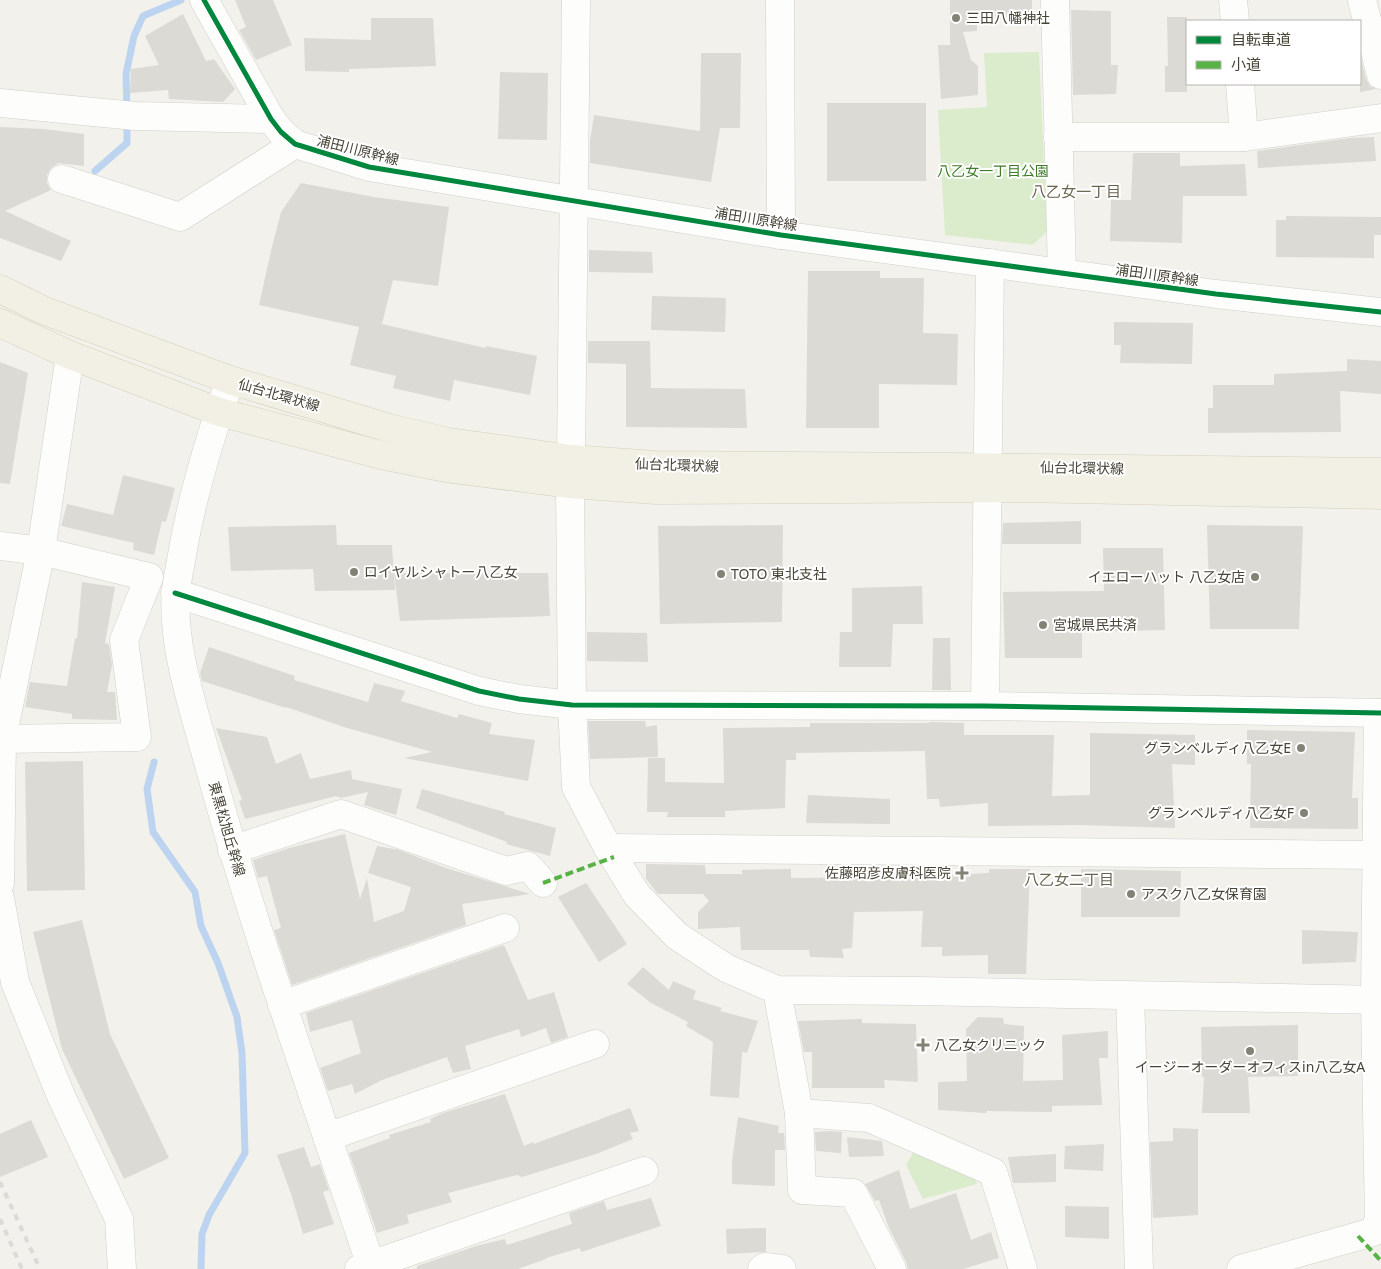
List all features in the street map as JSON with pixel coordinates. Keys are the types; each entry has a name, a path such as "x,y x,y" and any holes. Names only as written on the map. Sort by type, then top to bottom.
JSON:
{"main road":[{"name":"仙台北環状線","path":"0,289 45,311 230,380 390,428 571,472 656,490 988,478 1381,472"},
{"name":"仙台北環状線","path":"0,323 70,355 219,412 381,455 446,468 571,472"},
{"name":"仙台北環状線","path":"988,478 1381,495"}],"street":[{"path":"576,0 571,472 572,705 576,787 608,848 638,896 677,936 726,968 777,990 1378,1000"},
{"path":"780,0 781,235"},
{"path":"1055,0 1062,273"},
{"path":"1234,0 1235,20"},
{"path":"1362,0 1381,75"},
{"name":"浦田川原幹線","path":"206,3 271,119 281,132 295,144 369,167 781,235 1216,294 1381,312"},
{"path":"1240,85 1244,137"},
{"path":"0,103 128,115 271,119"},
{"path":"1058,137 1244,137 1381,118"},
{"path":"62,178 180,217 295,144"},
{"path":"985,706 990,263"},
{"path":"0,883 2,739 41,551 70,355"},
{"name":"東黒松旭丘幹線","path":"230,380 188,522 175,593 177,631 186,680 232,850 327,1137 367,1268"},
{"path":"0,546 41,551 149,577 124,640 137,737 2,739"},
{"path":"175,593 479,691 519,699 572,705 985,706 1380,713 1377,855 1379,1220 1372,1232 1241,1269"},
{"path":"232,850 341,814 506,871 528,866 543,883"},
{"path":"608,848 1377,855"},
{"path":"0,898 15,982 61,1096 119,1219 122,1269"},
{"path":"282,1005 505,928"},
{"path":"777,990 800,1113 802,1190 853,1193 892,1269"},
{"path":"1130,996 1139,1269"},
{"path":"327,1137 595,1044"},
{"path":"800,1113 869,1118 993,1172 1023,1269"},
{"path":"367,1268 644,1171"},
{"path":"762,1269 765,1267 782,1269"}],"green space":[{"name":"八乙女一丁目公園","path":"1039,52 1047,231 1033,245 945,235 938,110 987,107 984,53"},
{"path":"914,1151 973,1175 977,1184 923,1199 906,1165"}],"building":[{"path":"235,0 273,0 292,45 256,60 239,30 246,27"},
{"path":"950,0 1032,0 1032,18 977,19 977,31 963,32 971,60 978,66 978,95 941,99 938,45 950,45"},
{"path":"1071,10 1111,11 1111,65 1118,65 1116,94 1073,95"},
{"path":"183,14 206,61 214,59 235,89 223,102 169,99 168,90 130,93 131,69 159,65 145,36"},
{"path":"1167,17 1187,17 1187,92 1165,92 1165,66 1168,66"},
{"path":"371,18 433,18 436,66 349,69 349,72 305,71 304,38 371,40"},
{"path":"701,53 741,53 740,128 720,128 711,182 590,163 590,141 594,115 700,131"},
{"path":"1361,59 1366,79 1370,86 1376,89 1360,92"},
{"path":"500,72 548,73 547,140 498,139"},
{"path":"827,103 926,103 926,181 827,181"},
{"path":"0,127 44,129 84,134 84,166 58,163 51,168 47,175 47,183 51,190 5,211 71,241 61,261 0,238"},
{"path":"1374,137 1376,161 1258,168 1257,151 1350,138"},
{"path":"1133,153 1180,153 1180,166 1245,164 1247,196 1183,196 1182,243 1110,241 1111,200 1131,200"},
{"path":"301,183 374,197 449,207 438,286 393,280 382,324 485,348 486,346 537,356 530,395 454,380 450,401 393,388 396,376 350,365 359,327 259,305 281,212"},
{"path":"1286,216 1381,217 1381,235 1374,235 1374,258 1276,257 1276,220 1286,220"},
{"path":"589,250 652,252 653,273 589,272"},
{"path":"808,271 880,271 880,278 924,278 923,333 958,334 957,385 879,384 879,428 806,428"},
{"path":"652,296 726,298 725,332 651,330"},
{"path":"1114,322 1193,323 1192,364 1120,363 1121,345 1114,345"},
{"path":"588,341 650,341 651,388 745,389 747,428 626,427 626,364 588,363"},
{"path":"1347,359 1381,361 1381,394 1340,391 1341,432 1208,433 1208,408 1213,408 1213,385 1274,385 1274,374 1347,371"},
{"path":"0,362 28,373 10,484 0,483"},
{"path":"123,475 175,488 166,522 162,521 154,555 133,550 134,543 61,526 67,504 113,515"},
{"path":"1081,521 1081,544 1002,544 1003,523"},
{"path":"336,525 337,545 392,545 395,590 315,591 313,569 231,571 228,527"},
{"name":"TOTO 東北支社","path":"783,525 782,622 660,624 658,526"},
{"name":"イエローハット 八乙女店","path":"1207,525 1303,526 1299,629 1210,629"},
{"path":"1103,548 1163,548 1165,630 1082,632 1082,658 1005,658 1003,592 1104,591"},
{"path":"394,573 548,573 550,616 400,621"},
{"path":"82,582 115,587 105,643 109,644 112,665 107,692 115,692 117,720 72,719 72,714 25,707 30,682 67,686 75,638 77,639"},
{"path":"922,586 923,624 893,624 891,667 839,667 840,632 852,632 852,588"},
{"path":"587,632 647,633 648,662 587,661"},
{"path":"933,638 950,638 951,690 932,690"},
{"path":"209,647 295,676 294,680 368,702 374,683 405,691 401,701 457,718 459,714 492,723 489,734 535,740 528,781 404,758 432,752 344,727 202,681 200,673"},
{"path":"588,721 645,721 646,727 657,725 658,757 590,759"},
{"path":"810,723 964,723 964,735 1054,735 1052,796 1090,795 1090,733 1195,735 1195,765 1172,764 1175,828 1078,825 988,826 988,803 940,807 939,799 927,799 925,751 796,753 796,760 786,760 785,808 725,811 725,817 667,817 668,812 647,812 648,758 665,758 665,782 724,783 723,728 810,727"},
{"path":"216,728 267,737 276,764 301,753 310,779 351,770 352,779 402,789 396,815 364,805 368,792 341,798 336,796 245,819 239,801 242,800"},
{"path":"1247,730 1355,732 1352,798 1358,798 1358,829 1250,828 1251,764 1247,764"},
{"path":"83,761 85,890 27,891 25,762"},
{"path":"422,789 556,828 550,856 506,844 507,842 416,808"},
{"path":"808,795 890,799 890,824 806,823"},
{"path":"345,834 360,899 367,878 374,922 404,911 411,887 368,873 377,846 399,850 446,868 530,894 462,904 466,925 292,985 274,930 281,928 267,876 258,878 253,860 289,848"},
{"path":"646,864 705,865 706,874 742,874 742,870 791,869 791,878 911,877 989,873 989,869 1030,869 1026,974 988,974 988,955 942,956 942,947 921,947 923,911 854,912 852,948 842,949 844,958 810,957 809,950 741,950 740,927 698,929 698,912 709,901 703,894 658,894 646,879"},
{"name":"アスク八乙女保育園","path":"1081,869 1181,871 1180,917 1081,917"},
{"path":"586,883 627,944 599,962 558,897"},
{"path":"82,920 110,1034 169,1158 124,1179 62,1049 33,932"},
{"path":"1302,930 1358,932 1356,962 1302,964"},
{"path":"504,945 528,1000 554,992 568,1037 551,1043 546,1028 521,1037 519,1029 465,1046 471,1069 453,1073 447,1057 382,1080 355,1094 352,1084 328,1091 320,1068 361,1053 352,1020 310,1032 306,1013"},
{"path":"643,967 669,990 673,981 696,991 693,999 722,1008 720,1011 758,1021 747,1053 742,1052 739,1098 710,1096 713,1042 686,1026 688,1022 651,1003 627,984"},
{"path":"978,1017 1003,1018 1004,1024 1024,1026 1023,1081 1063,1080 1062,1035 1108,1031 1108,1058 1099,1058 1102,1105 1052,1106 1052,1112 987,1111 986,1113 938,1110 938,1082 967,1081 966,1029"},
{"path":"862,1019 862,1023 916,1024 918,1082 884,1080 885,1088 812,1088 812,1052 804,1052 798,1021"},
{"name":"イージーオーダーオフィスin八乙女A","path":"1298,1025 1298,1076 1248,1077 1250,1113 1202,1113 1204,1077 1202,1077 1201,1027"},
{"path":"505,1094 524,1146 630,1108 639,1131 630,1133 633,1139 596,1154 522,1177 517,1175 448,1193 452,1202 407,1215 409,1223 377,1233 349,1153 390,1138 389,1135 431,1122 430,1119 443,1113"},
{"path":"738,1117 779,1126 778,1133 784,1133 785,1150 775,1150 775,1186 732,1184 732,1161"},
{"path":"31,1120 48,1157 0,1177 0,1134"},
{"path":"1173,1128 1198,1129 1198,1215 1153,1218 1150,1142 1173,1141"},
{"path":"815,1132 842,1132 841,1153 816,1151"},
{"path":"847,1137 882,1141 884,1156 849,1157"},
{"path":"1104,1144 1103,1171 1064,1169 1065,1146"},
{"path":"304,1147 311,1167 320,1164 329,1190 323,1192 334,1224 303,1234 277,1155"},
{"path":"1056,1154 1056,1182 1013,1183 1008,1157"},
{"path":"899,1170 910,1209 956,1193 971,1240 991,1232 999,1258 963,1269 908,1269 889,1228 879,1200 875,1201 865,1184"},
{"path":"651,1198 661,1226 581,1252 580,1248 518,1269 417,1269 417,1266 476,1246 505,1239 507,1245 572,1224 569,1213 604,1201 607,1210"},
{"path":"1065,1206 1109,1207 1109,1239 1065,1237"},
{"path":"766,1228 766,1252 727,1254 726,1229"}],"waterway":[{"path":"127,110 126,74 134,36 143,16 181,0"},
{"path":"95,171 127,143 127,120"},
{"path":"154,762 147,789 153,832 195,892 201,926 218,963 237,1017 242,1053 245,1153 209,1215 202,1234 201,1269"}],"railway":[{"path":"0,1182 40,1269"},
{"path":"0,1219 22,1269"}],"marked path":[{"path":"543,883 614,857"},
{"path":"1358,1236 1381,1261"}],"cycle path":[{"path":"204,0 271,119 281,132 295,144 369,167 781,235 1216,294 1381,312"},
{"path":"175,593 479,691 519,699 572,705 985,706 1381,713"}],"place":[{"name":"三田八幡神社","path":"956,18"},
{"name":"ロイヤルシャトー八乙女","path":"354,572"},
{"name":"TOTO 東北支社","path":"721,574"},
{"name":"イエローハット 八乙女店","path":"1255,577"},
{"name":"宮城県民共済","path":"1043,625"},
{"name":"グランベルディ八乙女E","path":"1301,748"},
{"name":"グランベルディ八乙女F","path":"1304,813"},
{"name":"佐藤昭彦皮膚科医院","path":"962,873"},
{"name":"アスク八乙女保育園","path":"1131,894"},
{"name":"八乙女クリニック","path":"923,1045"},
{"name":"イージーオーダーオフィスin八乙女A","path":"1250,1051"}],"district":[{"name":"八乙女一丁目","path":"1076,192"},
{"name":"八乙女二丁目","path":"1069,880"}]}
